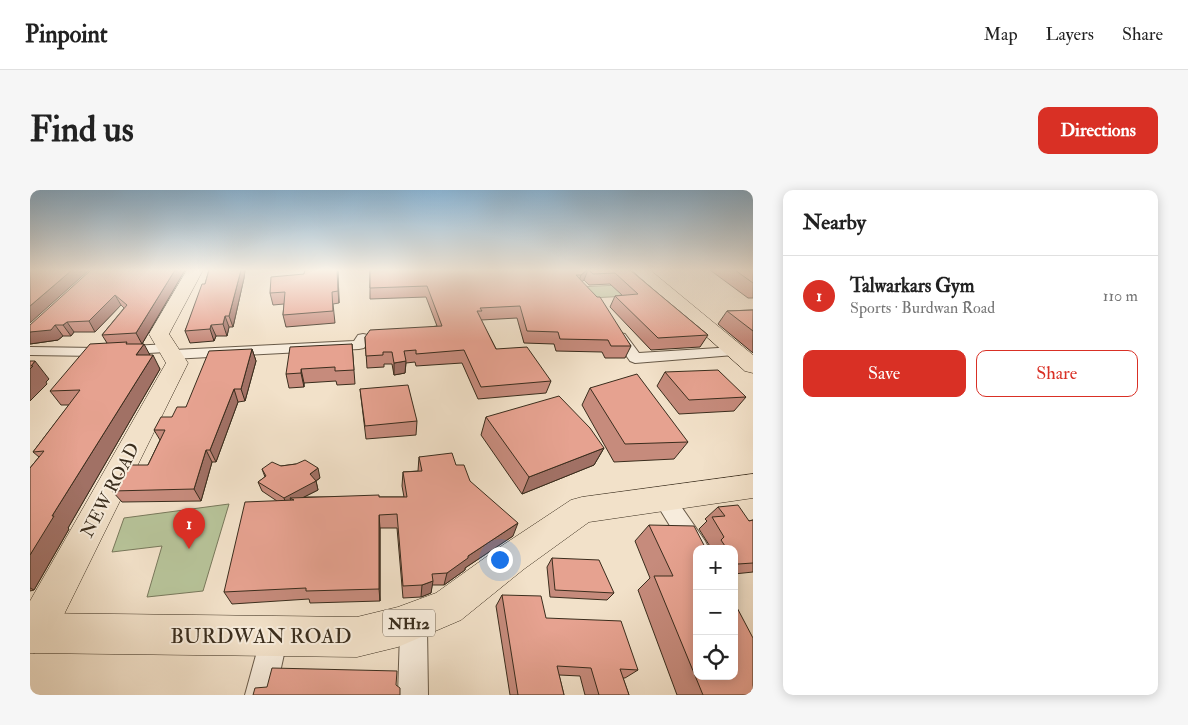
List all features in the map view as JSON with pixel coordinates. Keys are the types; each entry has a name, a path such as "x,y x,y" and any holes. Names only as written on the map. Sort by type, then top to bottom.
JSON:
{"main road":[{"name":"NEW ROAD","path":"32,633 177,363 159,334 182,294"},
{"path":"668,294 753,366"},
{"name":"BURDWAN ROAD","path":"32,633 357,638 409,623 448,608 512,558 582,510 753,486"}],"street":[{"path":"620,337 635,358 734,350"},
{"path":"30,351 170,351 359,345 363,338"},
{"path":"664,498 694,545"},
{"path":"409,623 414,628 412,695"},
{"path":"260,695 274,636"}],"green space":[{"path":"585,294 632,294 630,296 589,298"},
{"path":"229,504 203,591 147,597 162,546 112,552 124,518"}],"building":[{"path":"30,294 45,294 30,306"},
{"path":"65,294 160,294 136,333 102,335 127,305 115,295 89,321 67,322 63,325 55,325 51,330 30,332 30,325"},
{"path":"199,294 235,294 229,316 225,316 223,324 211,325 210,329 185,331"},
{"path":"285,294 332,294 333,311 283,315"},
{"path":"430,294 594,294 600,297 631,346 611,346 608,340 560,339 558,332 527,331 520,306 480,308 482,311 477,311 496,349 527,347 551,381 481,387 464,350 416,354 416,350 404,351 406,361 394,363 392,352 383,352 383,355 366,356 365,337 370,330 442,326"},
{"path":"658,294 708,335 658,338 615,296"},
{"path":"753,310 753,331 727,311"},
{"path":"127,342 126,344 144,344 136,355 153,355 52,516 54,516 30,555 30,468 44,451 33,452 80,390 50,391 90,344"},
{"path":"352,344 354,370 335,371 335,367 301,369 301,373 286,374 290,347"},
{"path":"252,349 241,389 234,389 210,450 206,450 194,489 112,491 126,465 148,465 165,430 154,430 161,417 172,417 177,407 186,407 209,351"},
{"path":"30,361 35,361 30,369"},
{"path":"718,370 746,397 689,400 665,372"},
{"path":"637,374 688,442 625,444 590,388"},
{"path":"408,385 417,421 365,426 360,389"},
{"path":"559,396 590,428 604,448 529,477 486,417"},
{"path":"452,453 456,465 464,465 470,481 518,523 468,556 468,558 447,573 432,574 433,581 422,585 403,586 397,514 379,515 379,589 306,591 306,588 224,592 245,502 294,500 290,498 379,495 379,497 407,497 403,472 422,471 419,457"},
{"path":"305,460 318,468 310,474 316,481 284,498 258,482 266,476 262,469 272,462 281,466 296,464"},
{"path":"738,505 749,521 753,520 753,563 738,564 738,545 724,545 721,540 724,537 712,517 725,516 718,507"},
{"path":"649,525 694,526 704,545 693,545 693,671 654,576 673,576"},
{"path":"552,558 599,560 614,593 555,590"},
{"path":"502,595 541,596 546,618 621,621 638,670 620,669 629,695 599,695 591,668 557,666 564,695 518,695"},
{"path":"738,610 753,638 753,695 703,695 697,680 738,680"},
{"path":"272,668 397,671 396,685 400,688 400,695 253,695 255,688 267,687"}],"place":[{"name":"Talwarkars Gym","path":"189,549"}]}
